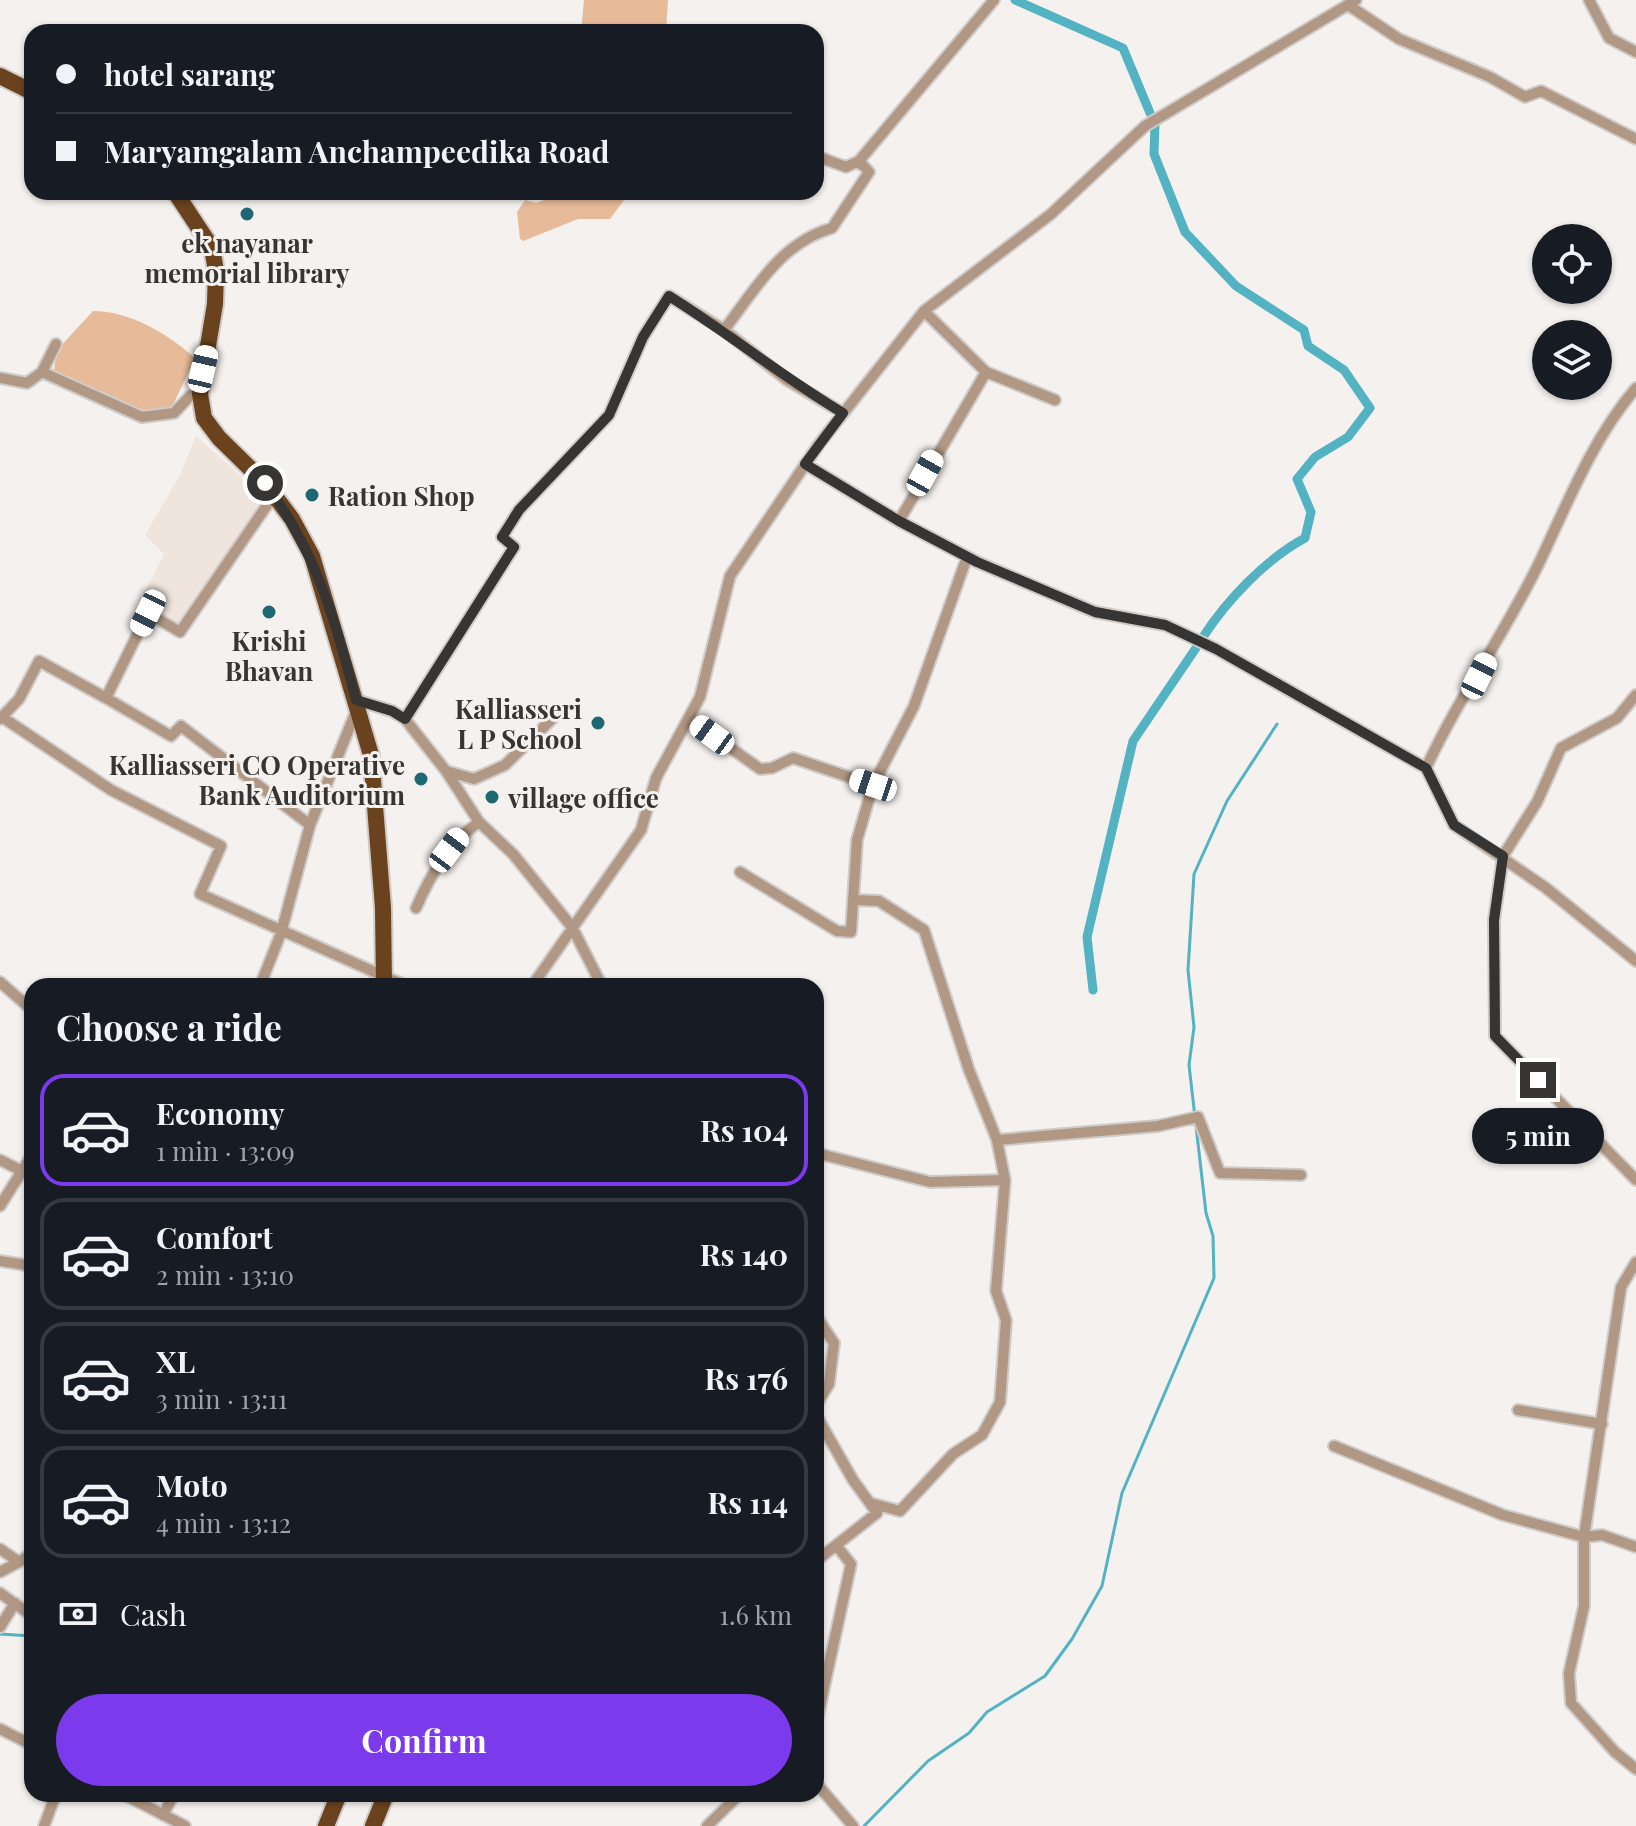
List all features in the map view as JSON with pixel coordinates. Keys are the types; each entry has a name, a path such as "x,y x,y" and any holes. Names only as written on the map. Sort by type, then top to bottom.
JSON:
{"highway":[{"path":"0,76 24,88"},
{"path":"180,200 212,248 216,271 215,304 200,394 204,418 274,495 312,556 371,755 383,908 384,978"},
{"path":"326,1826 336,1802"},
{"path":"373,1826 383,1802"}],"street":[{"path":"824,159 846,167 859,161 994,0"},
{"path":"1589,0 1609,38 1636,52"},
{"path":"537,978 641,830 656,778 700,697 730,576 805,464 924,311 1051,214 1145,126 1352,2 1399,39 1490,77 1525,97 1541,91 1636,139"},
{"path":"724,330 782,254 811,234 832,228 869,172 859,161"},
{"path":"405,719 514,547 502,537 519,510 609,415 643,337 669,296 724,330 787,380 843,413"},
{"path":"924,311 986,372 1055,400"},
{"path":"0,378 27,383 42,372 56,344"},
{"path":"42,372 142,417 174,413 190,396 200,394"},
{"path":"899,521 986,372"},
{"path":"1426,768 1444,728 1479,676 1542,558 1591,455 1615,412 1636,388"},
{"path":"805,464 899,521 967,557 1095,612 1165,625 1216,649 1426,768 1454,825 1503,856 1636,961"},
{"path":"106,698 148,613 180,632 274,495"},
{"path":"740,872 837,931 851,932 856,900 857,840 873,785 914,706 967,557"},
{"path":"310,825 181,726 171,736 39,661 19,699 1,718 111,790 221,846 200,894 378,978"},
{"path":"1636,695 1617,718 1561,748 1537,802 1503,856 1494,920 1495,1036 1636,1180"},
{"path":"263,978 281,933 310,825 357,703 392,711 405,719 446,771 479,822 513,854 572,927 598,978"},
{"path":"446,771 474,779 505,765 557,714"},
{"path":"689,718 760,769 772,768 793,758 873,785"},
{"path":"416,908 439,863 459,837 479,822"},
{"path":"856,900 879,901 924,930 969,1070 997,1140 1005,1180 996,1291 1006,1320 1000,1402 982,1435 953,1454 900,1511 870,1503"},
{"path":"0,982 24,1003"},
{"path":"997,1140 1158,1126 1193,1118 1220,1173 1301,1175"},
{"path":"824,1155 930,1182 1005,1180"},
{"path":"0,1160 22,1171"},
{"path":"0,1206 24,1168"},
{"path":"0,1261 24,1265"},
{"path":"1636,1262 1621,1287 1584,1537 1584,1606 1569,1673 1571,1703 1615,1752 1636,1769"},
{"path":"824,1328 834,1343 829,1384 824,1392"},
{"path":"1518,1410 1602,1424"},
{"path":"824,1428 877,1513 824,1555"},
{"path":"1334,1446 1503,1515 1584,1537 1602,1535 1636,1547"},
{"path":"824,1687 851,1564 836,1545"},
{"path":"0,1549 19,1562"},
{"path":"0,1572 24,1559"},
{"path":"0,1593 24,1610"},
{"path":"0,1627 15,1603"},
{"path":"0,1729 24,1741"},
{"path":"824,1792 853,1826"},
{"path":"44,1826 53,1802"},
{"path":"138,1802 185,1826"},
{"path":"163,1815 170,1802"},
{"path":"707,1826 732,1802"}],"shaded area":[{"path":"584,0 668,0 666,24 582,24"},
{"path":"525,200 536,203 544,200 624,200 610,219 578,219 523,241 520,239 517,212"},
{"path":"93,311 121,315 148,326 195,358 172,407 156,414 118,401 54,370 57,350"},
{"path":"196,436 265,497 179,629 138,606 164,554 145,535 181,473"}],"waterway":[{"path":"1015,0 1123,48 1150,113"},
{"path":"1155,124 1154,154 1185,232 1236,286 1304,330 1308,346 1344,370 1370,408 1348,437 1315,457 1297,479 1311,512 1305,538 1276,557 1248,582 1203,637"},
{"path":"1093,990 1087,937 1133,741 1196,648"},
{"path":"864,1826 928,1761 969,1733 987,1712 1045,1676 1072,1639 1102,1586 1122,1493 1214,1278 1213,1236 1206,1213 1189,1065 1194,1027 1188,970 1194,874 1227,801 1277,724"},
{"path":"0,1634 24,1636"}],"place":[{"name":"ek nayanar memorial library","path":"247,214"},
{"name":"Ration Shop","path":"312,495"},
{"name":"Krishi Bhavan","path":"269,612"},
{"name":"Kalliasseri L P School","path":"598,723"},
{"name":"Kalliasseri CO Operative Bank Auditorium","path":"421,779"},
{"name":"village office","path":"492,797"}],"route":[{"path":"265,483 292,519 312,556 356,700 392,711 405,719 514,547 502,537 519,510 609,415 643,337 669,296 724,330 787,380 843,413 805,464 899,521 977,562 1095,612 1165,625 1216,649 1426,768 1454,825 1503,856 1494,920 1495,1036 1538,1080"}]}
